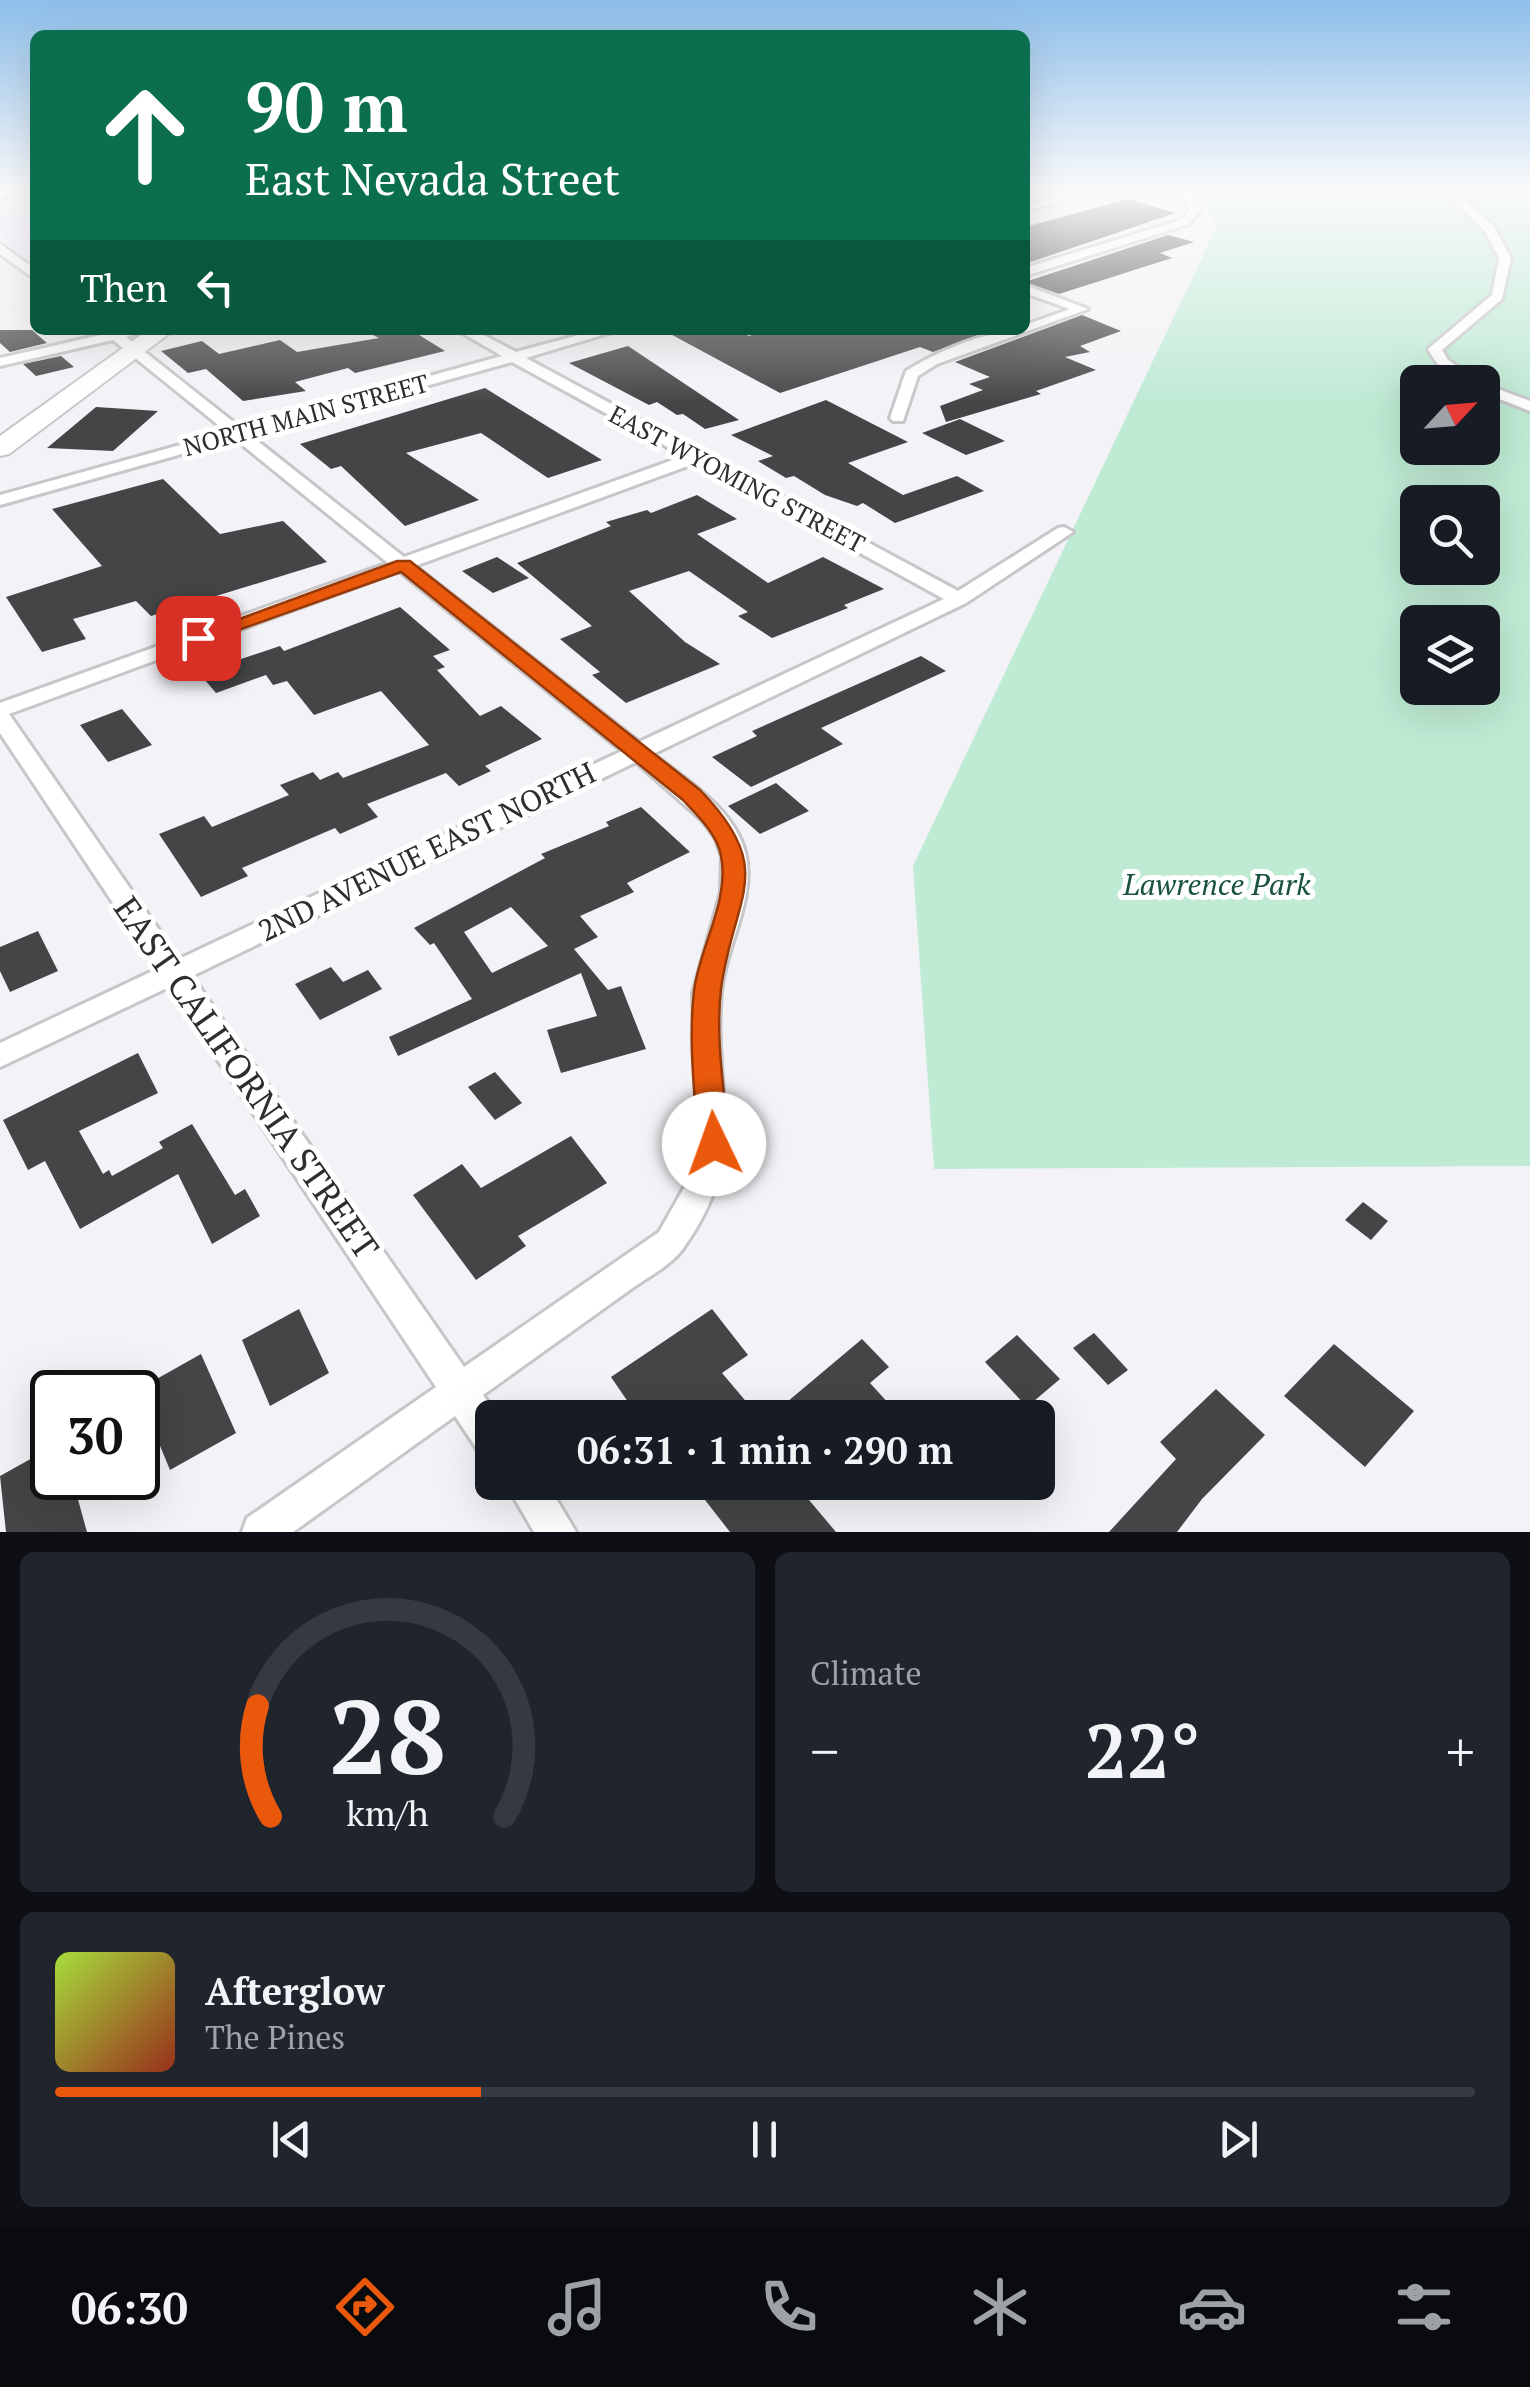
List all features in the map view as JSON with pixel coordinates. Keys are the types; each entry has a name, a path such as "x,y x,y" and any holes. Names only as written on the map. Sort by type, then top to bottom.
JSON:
{"main road":[{"path":"0,448 137,340"}],"street":[{"path":"16,259 30,271"},
{"path":"1030,270 1065,259"},
{"path":"1445,365 1435,349 1498,296 1505,259"},
{"path":"0,266 30,260"},
{"path":"1030,291 1082,309 1030,328"},
{"path":"0,362 103,335"},
{"name":"EAST WYOMING STREET","path":"473,335 959,599"},
{"name":"NORTH MAIN STREET","path":"0,500 594,335"},
{"path":"898,418 911,374 932,361 1009,335"},
{"path":"137,340 238,432 705,809 728,838 734,876 708,988 706,1045 714,1144 708,1179 693,1212 670,1242 261,1532"},
{"path":"1500,394 1530,406"},
{"path":"0,714 694,458"},
{"name":"2ND AVENUE EAST NORTH","path":"0,1056 959,599 1064,532"},
{"name":"EAST CALIFORNIA STREET","path":"0,714 173,974 295,1143 475,1415"},
{"path":"535,1500 557,1532"}],"green space":[{"name":"Lawrence Park","path":"1201,259 1530,259 1530,1166 934,1169 913,866"}],"building":[{"path":"1093,259 1167,259 1059,294 1030,284 1030,280"},
{"path":"1082,315 1121,331 1080,346 1090,352 1065,357 1096,370 1036,391 1041,394 946,422 940,406 983,390 969,384 990,377 955,362"},
{"path":"0,330 30,330 30,335 38,335 47,343 10,352 0,343"},
{"path":"373,335 419,335 445,351 355,373 348,368 295,382 306,391 243,401 206,369 188,373 161,351 202,341 219,354 280,340 297,352 379,338"},
{"path":"672,335 980,335 933,352 920,347 780,393"},
{"path":"628,346 739,420 705,429 683,414 677,415 657,402 649,405 569,363"},
{"path":"61,356 74,367 36,376 23,364"},
{"path":"485,388 602,460 548,478 481,433 406,453 479,500 405,526 341,466 331,469 300,444"},
{"path":"826,400 908,442 848,463 903,495 957,476 984,491 895,523 863,503 857,506 825,495 794,476 786,478 758,461 773,456 731,435"},
{"path":"96,407 158,411 113,451 47,448"},
{"path":"960,419 1005,441 966,455 922,433"},
{"path":"163,479 220,534 283,521 327,562 151,616 136,601 73,619 86,639 42,652 6,597 102,566 52,509"},
{"path":"697,495 737,519 697,534 768,583 823,557 884,589 772,638 738,616 748,612 689,571 629,591 685,642 720,664 626,703 592,675 600,672 560,639 592,626 517,563 611,526 606,522 647,510 651,513"},
{"path":"497,557 529,578 493,593 462,571"},
{"path":"400,607 450,650 433,656 445,667 437,670 480,716 501,706 542,739 485,766 491,771 459,786 446,773 367,804 378,817 340,834 335,828 242,868 248,876 201,897 159,834 204,816 212,827 289,795 280,785 313,772 320,780 338,772 343,778 429,745 381,691 314,715 287,681 273,685 266,675 216,693 199,673 280,646 284,651"},
{"path":"921,656 946,671 821,728 843,744 751,787 712,757 757,736 752,731"},
{"path":"122,709 152,745 108,762 80,725"},
{"path":"776,783 809,811 760,834 728,806"},
{"path":"641,807 690,852 627,883 634,892 580,916 598,937 574,949 608,990 621,986 646,1049 561,1073 547,1030 597,1016 581,973 398,1056 389,1037 472,999 434,943 430,945 414,928 545,858 541,854 609,826 606,822","holes":["511,907 548,946 492,973 464,932"]},
{"path":"38,931 58,971 10,992 0,971 0,947"},
{"path":"331,967 343,982 368,970 382,989 320,1020 295,984"},
{"path":"138,1053 158,1093 79,1131 103,1174 109,1170 112,1176 163,1148 159,1142 192,1124 235,1195 245,1189 260,1216 212,1244 178,1174 80,1229 45,1161 28,1170 3,1120"},
{"path":"495,1072 522,1103 495,1120 468,1087"},
{"path":"571,1136 607,1183 518,1236 526,1246 476,1280 413,1195 462,1164 481,1188"},
{"path":"1363,1202 1388,1221 1371,1240 1345,1220"},
{"path":"299,1309 329,1373 270,1406 242,1340"},
{"path":"712,1309 748,1355 722,1373 745,1400 627,1400 611,1377"},
{"path":"1094,1333 1128,1370 1108,1385 1073,1348"},
{"path":"1017,1335 1060,1379 1035,1400 1020,1400 985,1362"},
{"path":"862,1339 889,1367 870,1383 886,1400 789,1400"},
{"path":"1334,1344 1414,1411 1365,1467 1284,1396"},
{"path":"201,1354 236,1433 170,1470 160,1446 160,1377"},
{"path":"1216,1389 1265,1435 1202,1499 1177,1532 1109,1532 1176,1459 1160,1442"},
{"path":"30,1459 30,1500 78,1500 87,1532 6,1532 0,1476"},
{"path":"705,1500 809,1500 836,1532 730,1532"}],"route":[{"path":"198,638 403,565 498,637 691,795 728,838 734,856 732,897 708,988 706,1045 714,1144"}]}
